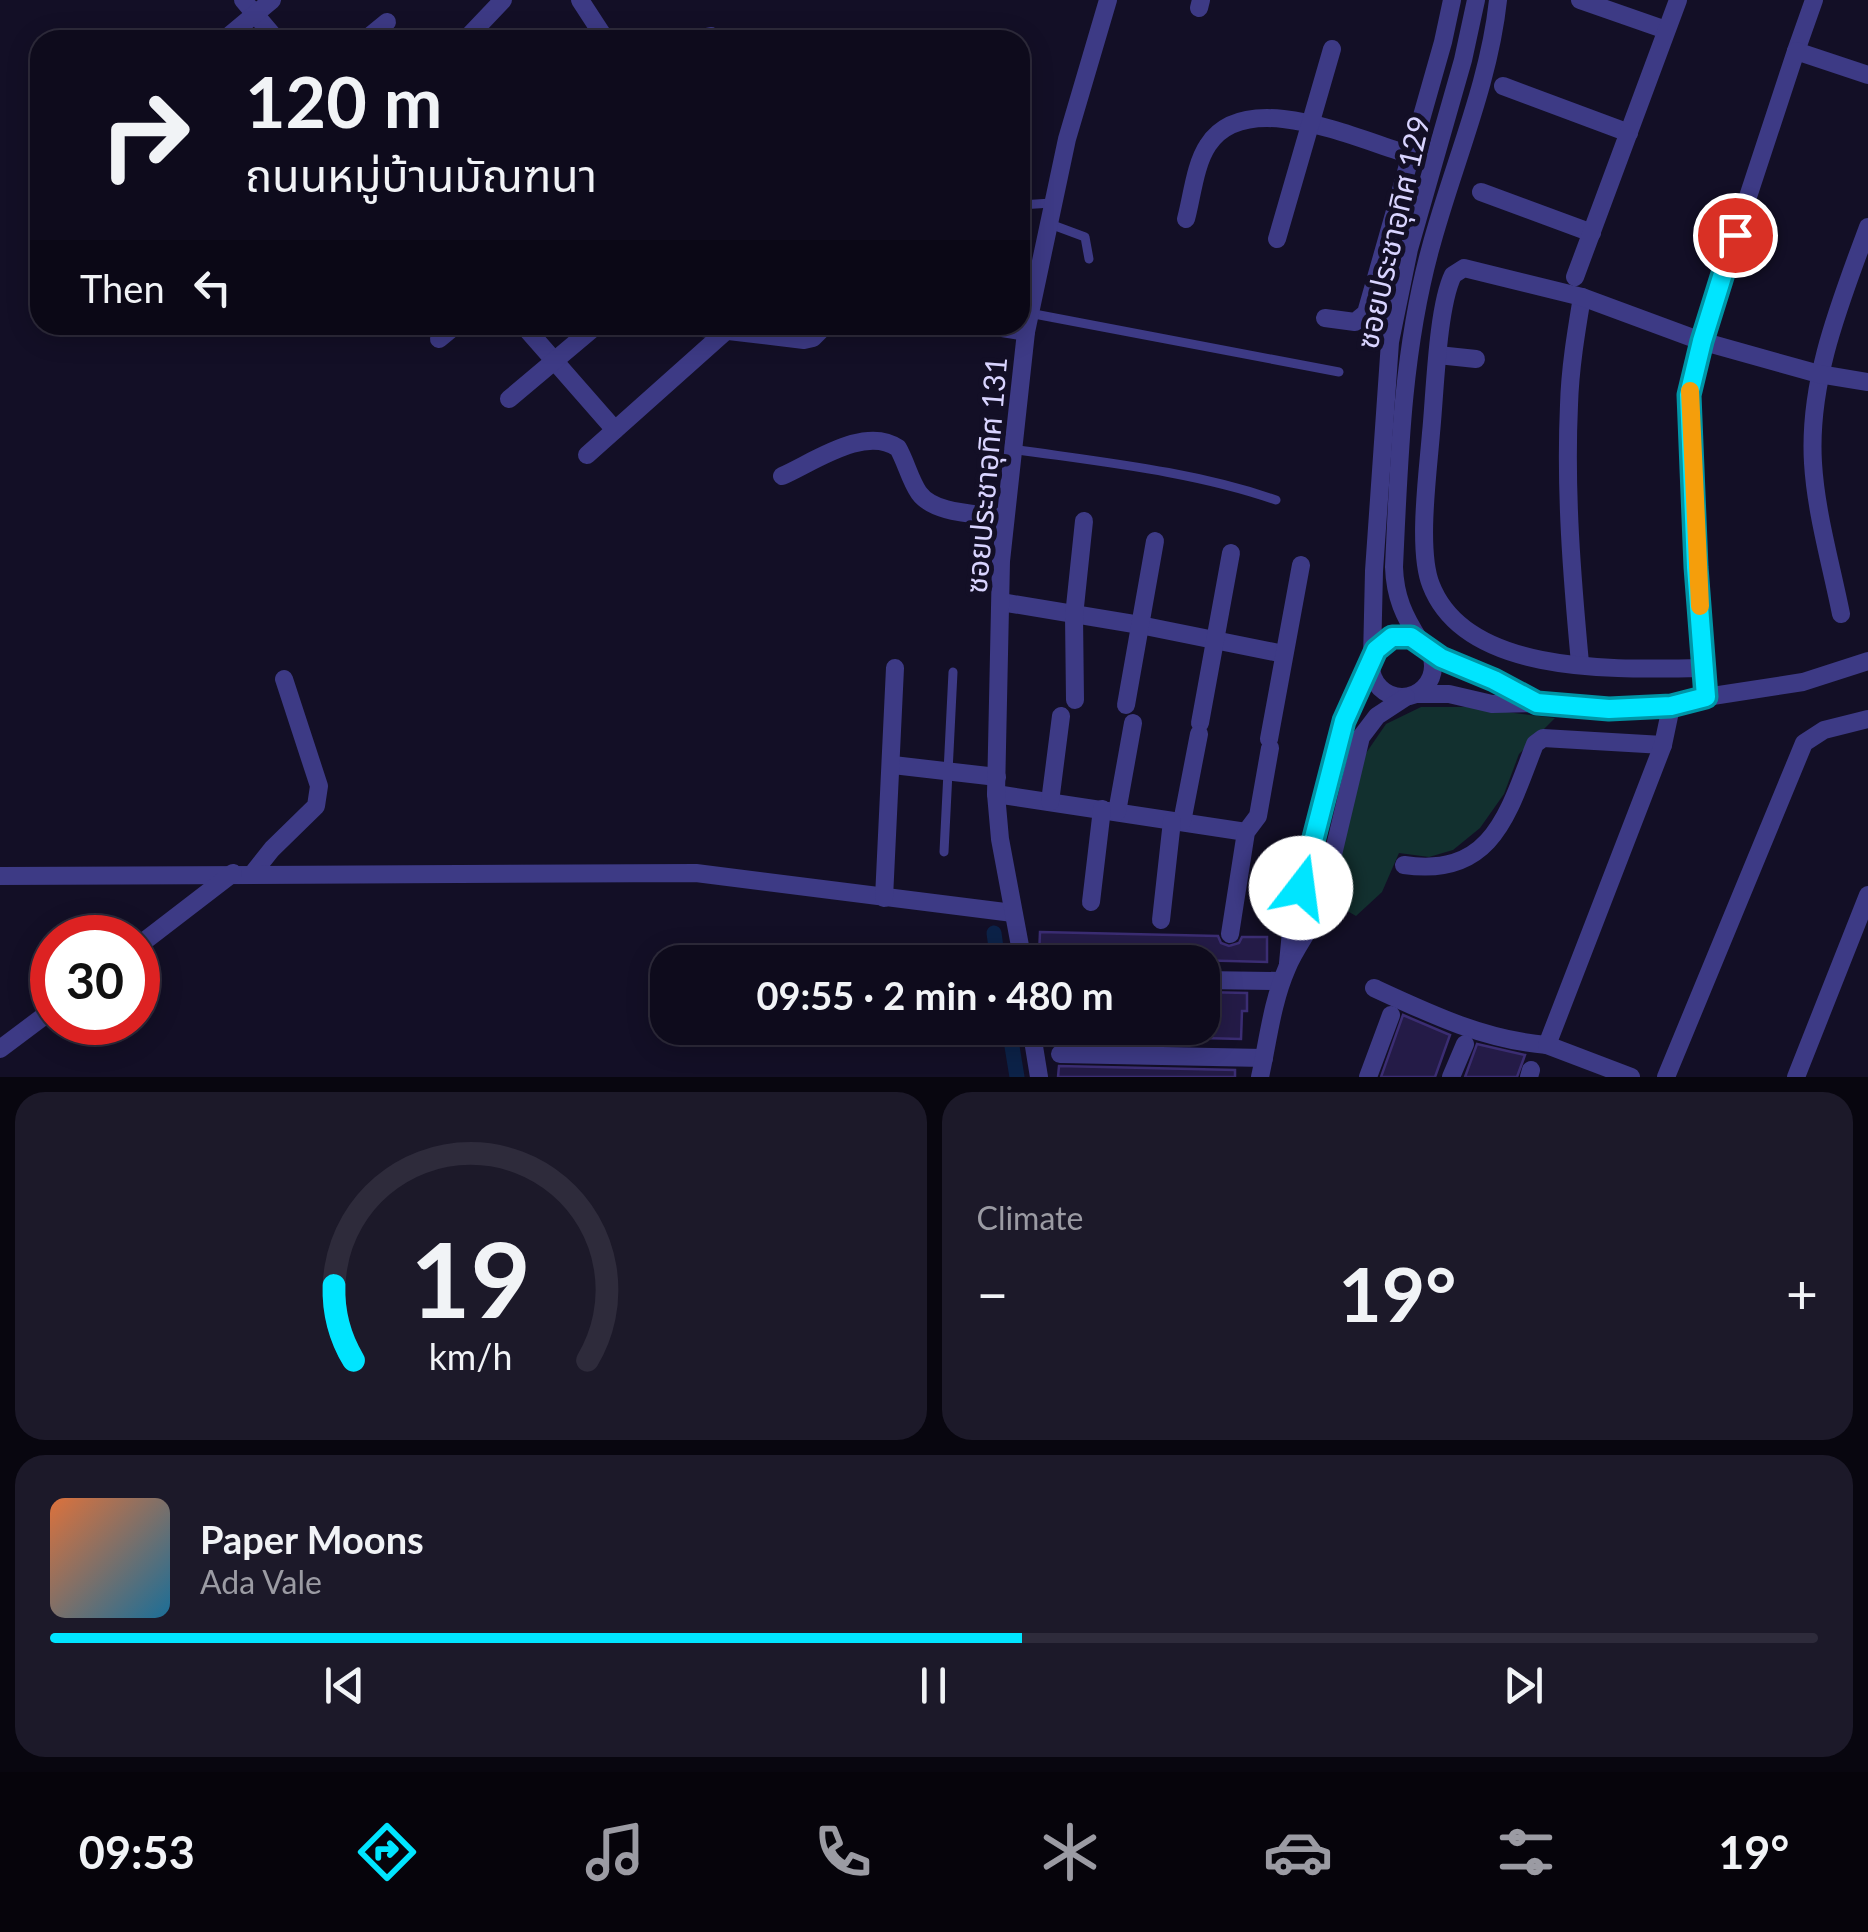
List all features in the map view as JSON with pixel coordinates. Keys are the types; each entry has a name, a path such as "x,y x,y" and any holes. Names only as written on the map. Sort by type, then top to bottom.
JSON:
{"street":[{"path":"232,30 249,7 272,0"},
{"path":"475,30 504,0"},
{"path":"580,0 595,30"},
{"name":"ซอยประชาอุทิศ 131","path":"1030,263 1048,223 1108,0"},
{"path":"1325,318 1348,323 1366,313 1452,0"},
{"name":"ซอยประชาอุทิศ 129","path":"1262,1068 1285,972 1292,921 1344,721 1372,659 1375,553 1390,342 1410,249 1476,0"},
{"name":"ซอยประชาอุทิศ 129","path":"1424,645 1406,619 1395,593 1404,392 1419,292 1489,50 1498,0"},
{"path":"1580,0 1666,30"},
{"path":"1574,277 1678,0"},
{"path":"1706,697 1689,395 1702,341 1814,0"},
{"path":"249,7 269,30"},
{"path":"377,30 387,22"},
{"path":"1277,239 1332,49"},
{"path":"1796,51 1868,75"},
{"path":"1503,86 1629,133"},
{"path":"1186,219 1208,144 1232,123 1263,115 1411,155"},
{"path":"1439,144 1459,148"},
{"path":"1481,192 1592,233"},
{"path":"1841,614 1813,466 1812,421 1819,374 1868,227"},
{"path":"1705,668 1606,669 1580,663 1544,662 1491,644 1462,626 1440,602 1430,583 1426,562 1426,489 1449,283 1464,268 1582,297 1702,341 1819,374 1868,382"},
{"path":"1580,663 1570,543 1568,452 1572,369 1582,297"},
{"path":"439,340 445,335"},
{"path":"532,335 615,430"},
{"path":"509,399 586,335"},
{"path":"587,455 722,335"},
{"path":"761,335 804,340 815,335"},
{"name":"ซอยประชาอุทิศ 131","path":"1020,945 1000,838 996,786 1004,518 1023,335"},
{"path":"1438,355 1476,359"},
{"path":"782,476 854,444 881,440 898,448 917,491 926,500 940,507 1004,518"},
{"path":"1076,700 1074,616 1084,521"},
{"path":"1091,902 1130,714 1155,541"},
{"path":"1161,920 1231,553"},
{"path":"1230,934 1246,832 1258,816 1301,565"},
{"path":"1001,602 1284,654"},
{"path":"1537,703 1402,635 1382,642 1372,659 1373,679 1387,694 1449,694 1492,704 1609,709 1671,706 1803,682 1868,661"},
{"path":"1411,695 1424,687 1433,668 1424,645"},
{"path":"884,898 895,668"},
{"path":"253,873 320,797 284,678"},
{"name":"ซอยประชาอุทิศ 129","path":"1285,972 1312,930 1321,905 1361,737 1377,716 1411,695"},
{"path":"1547,1045 1663,745 1671,706"},
{"path":"1050,802 1061,716"},
{"path":"1666,1077 1804,743 1824,730 1868,719"},
{"path":"1404,865 1448,866 1466,860 1488,842 1514,800 1535,744 1543,738 1663,745"},
{"path":"893,765 949,772 1050,802 1246,832"},
{"path":"160,929 233,873"},
{"path":"0,876 696,873 1013,913"},
{"path":"1796,1077 1868,895"},
{"path":"1220,978 1285,972"},
{"path":"1374,988 1442,1020 1511,1042 1547,1045 1631,1077"},
{"path":"1368,1077 1390,1015"},
{"path":"0,1050 30,1027"},
{"path":"1452,1077 1464,1044"},
{"path":"1034,1045 1038,1077"},
{"path":"1060,1054 1262,1068"}],"lane":[{"path":"1030,204 1052,203"},
{"path":"1048,223 1085,238 1089,260"},
{"path":"1030,320 1339,372"},
{"path":"1012,448 1173,473 1236,486 1276,500"},
{"path":"944,852 953,672"}],"green space":[{"path":"1421,707 1467,707 1555,718 1519,754 1504,794 1480,828 1453,850 1429,857 1399,853 1382,892 1356,916 1337,905 1330,889 1364,756 1386,724"}],"building":[{"path":"1040,932 1218,936 1221,943 1229,946 1239,943 1242,937 1267,937 1267,962 1220,961 1220,945 1039,945"},
{"path":"1220,992 1247,993 1241,1039 1220,1038"},
{"path":"1403,1015 1450,1035 1435,1077 1381,1077"},
{"path":"1477,1044 1525,1055 1517,1077 1465,1077"},
{"path":"1059,1066 1235,1070 1235,1077 1058,1077"}],"waterway":[{"path":"994,933 996,945"},
{"path":"1012,1045 1017,1077"}],"slow traffic":[{"path":"1690,391 1700,606"}],"route":[{"path":"1301,888 1344,721 1376,650 1392,637 1402,635 1420,641 1441,658 1537,703 1609,709 1671,706 1706,697 1689,395 1735,235"}]}
